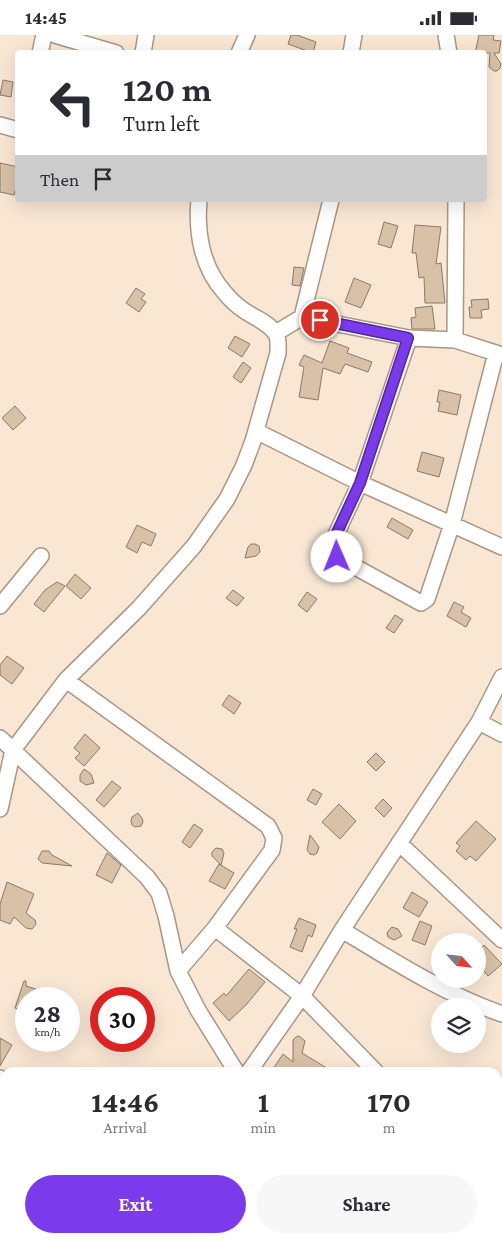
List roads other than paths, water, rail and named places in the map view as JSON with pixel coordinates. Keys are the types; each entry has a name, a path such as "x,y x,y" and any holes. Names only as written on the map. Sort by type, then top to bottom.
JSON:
{"street":[{"path":"41,50 44,35"},
{"path":"55,35 106,50"},
{"path":"144,50 146,35"},
{"path":"240,50 247,35"},
{"path":"352,50 354,35"},
{"path":"446,35 448,50"},
{"path":"0,125 15,129"},
{"path":"0,809 13,750 66,680 139,608 194,546 227,499 244,465 256,431 278,353 279,342 276,333 266,324 242,309 225,293 210,273 202,253 199,202"},
{"path":"302,317 331,202"},
{"path":"455,340 456,202"},
{"path":"276,333 302,317 408,338 455,340 499,354 452,524 427,599 421,603 337,557 333,541 360,483 408,338"},
{"path":"256,431 360,483 502,547"},
{"path":"0,606 40,556"},
{"path":"252,1067 302,996 342,930 479,722 502,677"},
{"path":"66,680 268,826 274,837 272,850 215,929 178,971"},
{"path":"479,722 502,734"},
{"path":"0,738 147,877 159,893 178,971 198,1010 232,1067"},
{"path":"399,843 502,940"},
{"path":"215,929 302,996 371,1067"},
{"path":"342,930 412,973 486,1008 502,1013"}]}
